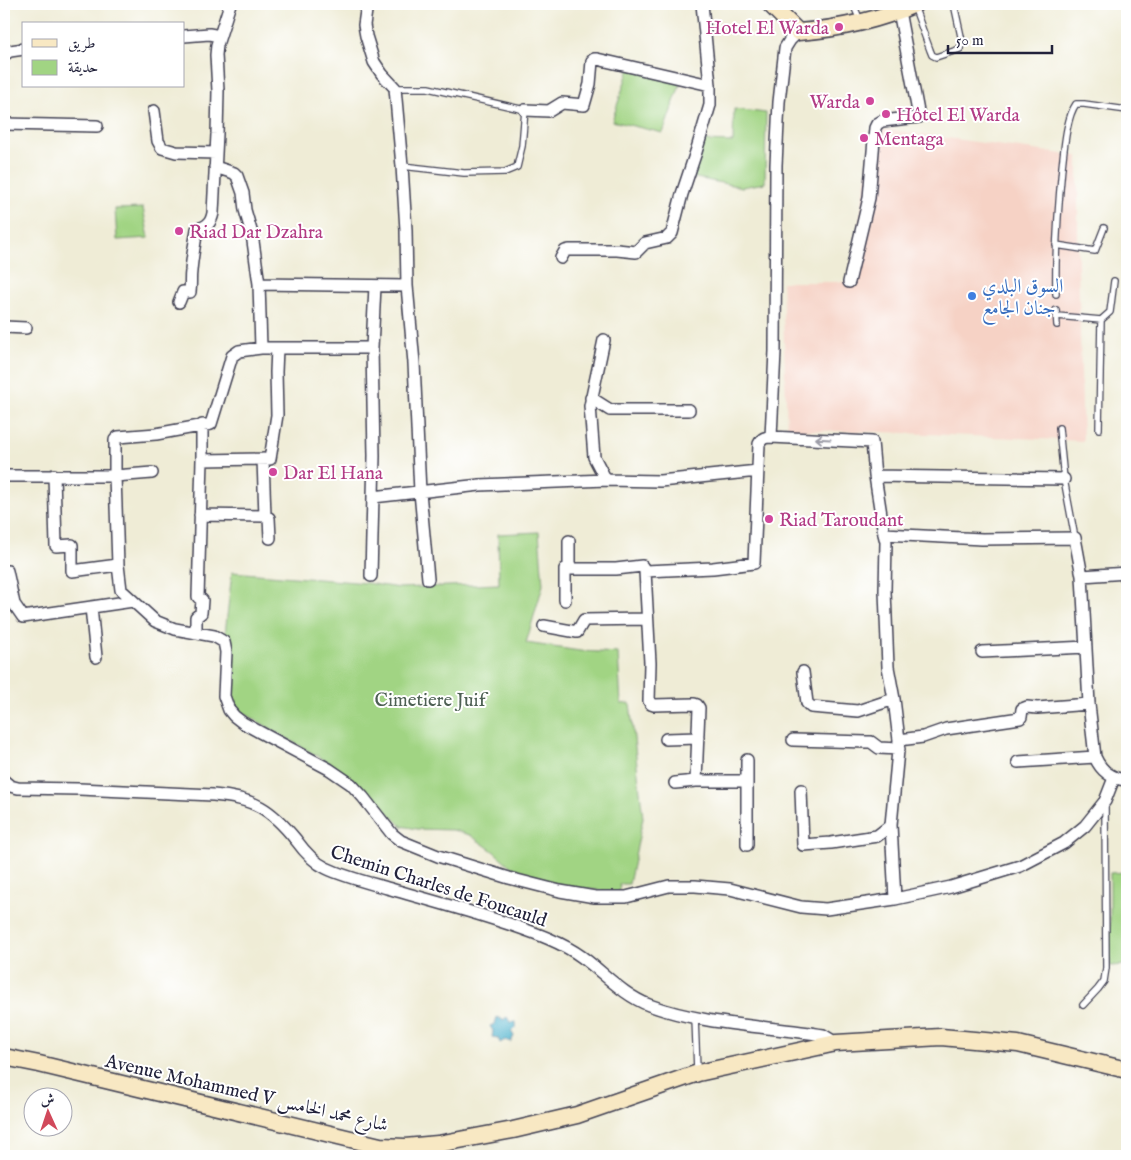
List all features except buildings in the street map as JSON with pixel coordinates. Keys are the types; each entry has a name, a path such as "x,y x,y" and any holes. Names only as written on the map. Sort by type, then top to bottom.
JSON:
{"main road":[{"path":"770,4 798,32 845,26 909,6"},
{"name":"Avenue Mohammed V شارع محمد الخامس","path":"4,1057 69,1071 374,1151 438,1144 513,1130 577,1115 698,1074 836,1044 941,1037 1018,1044 1127,1070"}],"street":[{"path":"179,302 183,292 190,292 190,274 197,230 208,225 212,218 218,91 216,56 217,45 230,4"},
{"path":"367,4 364,24 368,46 374,62 395,88 406,230 407,286 414,363 420,492 428,579"},
{"path":"562,258 565,251 569,250 636,252 645,243 667,238 672,233 682,194 710,105 710,85 702,4"},
{"path":"849,282 869,198 875,128 882,121 920,117 909,6"},
{"path":"771,437 775,351 776,165 779,102 786,48 790,40 798,32"},
{"path":"185,36 210,34 220,36"},
{"path":"4,55 10,51 22,49"},
{"path":"525,110 549,111 562,103 584,104 590,84 592,61 597,59 710,85"},
{"path":"154,111 158,141 162,148 176,152 216,153"},
{"path":"4,124 96,126"},
{"path":"215,167 234,173 240,182 243,193 245,210 252,234 259,284 261,348"},
{"path":"259,284 407,286"},
{"path":"371,576 374,456 372,348 375,286"},
{"path":"4,327 26,328"},
{"path":"604,340 590,406 594,457 606,480"},
{"path":"372,348 261,348 239,352 232,356 211,424 156,434 118,437 115,440 118,565 122,590 154,621 175,629 214,636 224,642 226,652 224,696 229,710 234,716 259,732 329,768 351,784 392,834 401,841 438,856 509,878 560,891 595,897 626,897 669,886 695,886 730,889 801,907 826,909 896,899 951,887 1020,866 1064,843 1085,826 1105,801 1114,778"},
{"path":"202,460 270,459 277,415 276,348"},
{"path":"591,398 610,410 688,410"},
{"path":"196,633 196,617 201,614 202,600 198,597 202,426"},
{"path":"645,571 712,568 754,563 759,444 764,438 872,442 875,476 886,542 885,591 888,667 899,745 891,825 896,899"},
{"path":"263,459 264,516"},
{"path":"373,497 480,485 606,480 660,481 758,471"},
{"path":"4,476 115,476 152,473"},
{"path":"54,475 56,546 72,545 72,571 118,565"},
{"path":"875,476 1064,479"},
{"path":"200,515 264,516 269,518 270,538"},
{"path":"884,534 982,539 1075,538 1082,576 1089,704 1095,757 1098,765 1107,773 1114,778 1127,780"},
{"path":"569,541 569,569"},
{"path":"565,600 565,569 642,566 645,571 651,704 698,705 696,781"},
{"path":"4,571 7,571 14,604 22,617 133,601"},
{"path":"1082,576 1127,573"},
{"path":"91,607 96,657"},
{"path":"544,626 577,632 584,620 647,619"},
{"path":"982,652 1086,647"},
{"path":"803,672 807,703 811,708 858,710 894,699"},
{"path":"793,740 871,742 879,748 899,745 946,729 1020,718 1022,717 1022,709 1027,707 1089,704"},
{"path":"666,739 698,738"},
{"path":"1018,762 1095,757"},
{"path":"746,845 747,760"},
{"path":"676,783 746,781"},
{"name":"Chemin Charles de Foucauld","path":"4,782 18,788 213,795 229,796 248,801 266,810 278,819 308,856 318,864 366,882 506,923 564,946 582,957 634,998 649,1005 694,1018 824,1035 836,1044"},
{"path":"801,790 803,845 830,844 877,836 891,825"}],"lane":[{"path":"854,4 861,22"},
{"path":"909,6 932,55 936,58 960,49 961,46 962,41 954,4"},
{"path":"395,88 428,88 525,110 522,146 517,167 505,172 464,173 402,166"},
{"path":"1056,294 1056,245 1064,150 1072,110 1076,104 1084,104 1127,110"},
{"path":"1056,245 1095,251 1104,228"},
{"path":"1099,429 1102,320 1110,312 1114,281"},
{"path":"1057,325 1057,313 1102,320"},
{"path":"1059,428 1064,479 1075,538"},
{"path":"1084,1005 1104,981 1106,968 1105,801"},
{"path":"694,1018 698,1074"}],"shaded area":[{"path":"875,128 1078,156 1078,263 1083,441 882,432 787,430 782,282 849,282"}],"green space":[{"path":"629,69 681,82 663,133 612,121"},
{"path":"734,109 766,113 765,183 742,187 691,177 702,141 733,142"},
{"path":"143,208 149,238 117,240 115,209"},
{"name":"Cimetiere Juif","path":"539,532 543,585 526,643 580,651 618,653 621,704 630,703 643,818 629,884 620,884 619,893 524,878 493,851 470,835 453,830 417,829 402,826 356,782 329,763 230,705 232,639 225,634 232,572 367,583 399,588 499,584 498,534"},
{"path":"1127,872 1127,965 1110,966 1110,873"}],"water":[{"path":"497,1017 503,1020 507,1017 510,1022 516,1022 516,1028 511,1031 514,1036 511,1042 505,1040 500,1043 498,1038 492,1037 493,1031 490,1026 495,1024"}],"place":[{"name":"Hotel El Warda","path":"839,27"},
{"name":"Warda","path":"870,101"},
{"name":"Hôtel El Warda","path":"886,114"},
{"name":"Mentaga","path":"864,138"},
{"name":"Riad Dar Dzahra","path":"179,231"},
{"name":"السوق البلدي جنان الجامع","path":"972,296"},
{"name":"Dar El Hana","path":"273,472"},
{"name":"Riad Taroudant","path":"769,519"}]}
